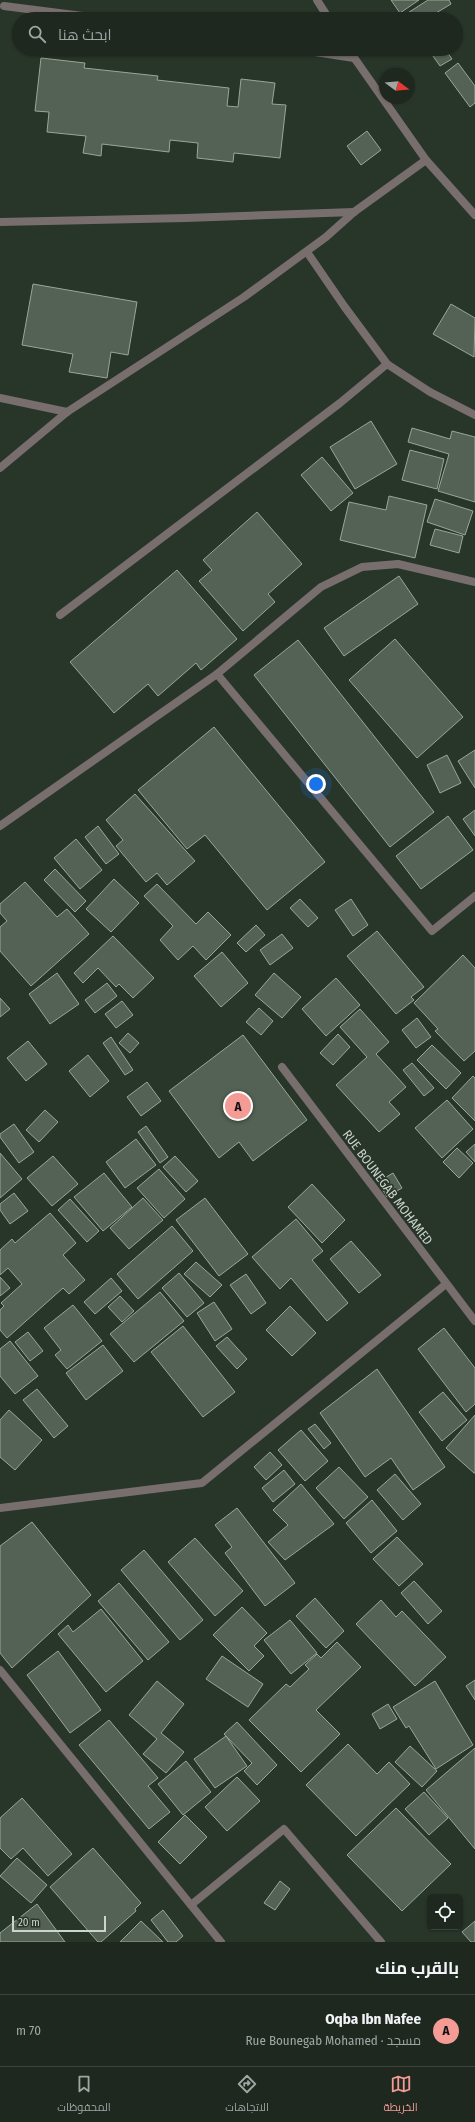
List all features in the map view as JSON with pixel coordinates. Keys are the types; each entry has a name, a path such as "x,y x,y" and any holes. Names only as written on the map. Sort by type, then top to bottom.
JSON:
{"street":[{"path":"317,0 325,12"},
{"path":"4,6 51,12"},
{"path":"341,56 354,58 426,160 475,215"},
{"path":"0,468 67,412 237,302 307,252 354,212 426,160"},
{"path":"0,222 186,218 354,212"},
{"path":"307,252 344,306 387,364 430,392 475,415"},
{"path":"60,615 340,403 387,364"},
{"path":"0,398 67,412"},
{"path":"0,826 218,674 321,587 362,567 398,564 475,582"},
{"path":"218,674 432,931 475,896"},
{"name":"RUE BOUNEGAB MOHAMED","path":"282,1067 475,1321"},
{"path":"0,1508 202,1483 446,1284"},
{"path":"0,1670 221,1942"},
{"path":"191,1905 284,1829 381,1942"}],"building":[{"path":"391,0 419,0 401,12 399,12"},
{"path":"428,0 449,0 451,4 438,12 409,12"},
{"path":"433,56 450,56 452,59 440,66"},
{"path":"41,58 85,63 84,68 158,76 157,80 229,88 227,106 238,107 241,79 275,83 272,104 286,105 280,158 234,153 233,162 197,158 198,143 170,140 169,152 102,144 101,156 83,153 86,136 47,132 49,112 35,111"},
{"path":"458,63 475,86 475,103 470,107 445,73"},
{"path":"367,131 381,150 361,165 347,146"},
{"path":"33,284 137,302 128,355 111,352 107,378 69,372 73,354 22,345"},
{"path":"451,304 475,318 474,357 433,334"},
{"path":"371,421 397,464 355,489 330,447"},
{"path":"412,428 450,439 452,431 475,437 475,502 438,491 449,454 408,442"},
{"path":"410,450 444,459 437,489 402,480"},
{"path":"322,457 353,493 331,511 301,475"},
{"path":"389,496 427,505 415,558 340,540 349,502 386,510"},
{"path":"435,499 473,511 465,535 427,522"},
{"path":"257,512 302,564 268,594 275,602 243,631 199,581 212,570 203,560"},
{"path":"435,529 463,536 459,553 430,545"},
{"path":"177,570 237,639 201,670 196,663 158,696 148,684 114,713 70,662"},
{"path":"399,576 418,604 344,656 324,628"},
{"path":"395,639 463,717 417,758 349,680"},
{"path":"298,640 434,812 390,847 254,675"},
{"path":"214,727 325,862 267,910 205,835 187,849 138,790"},
{"path":"475,750 475,788 458,761"},
{"path":"447,755 461,783 440,793 427,765"},
{"path":"135,794 195,861 167,885 157,873 146,882 116,846 123,840 106,820"},
{"path":"475,810 475,836 463,819"},
{"path":"448,816 473,850 421,889 396,856"},
{"path":"98,826 119,854 106,864 85,837"},
{"path":"76,839 102,870 80,889 54,858"},
{"path":"55,869 86,901 75,912 44,880"},
{"path":"114,879 139,903 111,932 86,909"},
{"path":"25,882 57,917 67,909 89,934 31,986 0,951 0,927 7,921 0,913 0,904"},
{"path":"157,884 196,924 208,912 231,935 206,960 193,946 178,960 160,940 173,926 144,896"},
{"path":"300,899 318,918 308,927 290,908"},
{"path":"351,899 368,925 353,936 335,910"},
{"path":"256,925 265,935 246,952 237,943"},
{"path":"377,931 424,987 411,997 414,1000 396,1014 347,956"},
{"path":"282,934 293,948 270,965 260,950"},
{"path":"113,936 154,978 133,998 119,984 116,987 98,968 83,983 74,973"},
{"path":"222,952 248,983 221,1007 194,976"},
{"path":"463,955 475,968 475,1051 464,1061 435,1031 438,1029 414,1003"},
{"path":"57,973 79,1004 50,1024 29,994"},
{"path":"274,973 301,997 282,1018 255,995"},
{"path":"336,978 360,1005 326,1036 302,1009"},
{"path":"107,983 117,996 95,1013 85,1000"},
{"path":"0,998 10,1009 0,1017"},
{"path":"122,1001 133,1015 116,1028 105,1014"},
{"path":"259,1008 273,1021 261,1035 246,1022"},
{"path":"360,1009 389,1042 376,1054 406,1087 389,1102 400,1114 379,1132 336,1085 367,1057 340,1027"},
{"path":"417,1018 431,1037 416,1048 402,1030"},
{"path":"128,1033 139,1043 130,1053 119,1043"},
{"path":"338,1034 350,1047 333,1065 320,1053"},
{"path":"243,1035 307,1120 253,1161 239,1142 219,1158 169,1091"},
{"path":"111,1037 133,1070 125,1075 103,1043"},
{"path":"28,1041 47,1064 26,1081 7,1058"},
{"path":"432,1045 461,1073 446,1089 417,1060"},
{"path":"88,1055 109,1081 90,1097 69,1071"},
{"path":"412,1063 434,1088 424,1096 403,1070"},
{"path":"473,1076 475,1078 475,1121 452,1098"},
{"path":"147,1082 161,1101 141,1116 127,1097"},
{"path":"447,1100 473,1129 442,1158 415,1128"},
{"path":"45,1110 58,1122 39,1142 26,1130"},
{"path":"14,1124 34,1152 19,1163 0,1137 0,1134"},
{"path":"146,1126 168,1157 160,1163 138,1132"},
{"path":"136,1139 156,1165 125,1188 106,1162"},
{"path":"475,1144 475,1162 466,1152"},
{"path":"457,1148 473,1163 459,1178 443,1162"},
{"path":"0,1153 22,1179 0,1198"},
{"path":"53,1156 78,1184 52,1206 27,1178"},
{"path":"175,1156 198,1181 186,1192 163,1167"},
{"path":"159,1169 185,1199 164,1218 137,1188"},
{"path":"104,1173 132,1207 103,1231 74,1197"},
{"path":"393,1173 402,1188 387,1197 378,1182"},
{"path":"312,1184 345,1220 322,1243 288,1207"},
{"path":"14,1193 28,1211 10,1224 0,1210 0,1204"},
{"path":"143,1198 163,1220 129,1249 110,1228"},
{"path":"205,1198 248,1254 219,1276 176,1220"},
{"path":"70,1199 99,1231 87,1242 58,1210"},
{"path":"50,1213 76,1243 63,1255 85,1280 69,1294 63,1288 7,1338 0,1330 0,1310 4,1306 1,1303 22,1284 8,1268 0,1275 0,1250 12,1239 15,1243"},
{"path":"296,1219 323,1251 312,1260 348,1303 327,1321 291,1278 280,1289 252,1257"},
{"path":"172,1226 193,1251 138,1299 117,1274"},
{"path":"351,1241 381,1275 359,1293 330,1259"},
{"path":"196,1262 222,1285 210,1297 184,1274"},
{"path":"179,1273 204,1303 187,1317 162,1288"},
{"path":"246,1274 266,1303 251,1314 230,1285"},
{"path":"0,1277 10,1288 0,1296"},
{"path":"111,1278 122,1291 95,1314 84,1302"},
{"path":"160,1292 184,1321 134,1362 110,1334"},
{"path":"120,1296 134,1311 122,1322 108,1307"},
{"path":"214,1302 232,1329 215,1341 197,1313"},
{"path":"73,1305 102,1341 67,1369 55,1355 61,1350 44,1328"},
{"path":"290,1306 316,1333 292,1356 266,1330"},
{"path":"183,1326 235,1392 203,1417 151,1352"},
{"path":"444,1328 475,1368 475,1404 466,1412 418,1349"},
{"path":"28,1332 43,1351 30,1361 15,1342"},
{"path":"227,1337 247,1359 237,1369 216,1346"},
{"path":"10,1341 38,1376 15,1394 0,1376 0,1349"},
{"path":"103,1345 123,1371 86,1400 66,1373"},
{"path":"377,1369 445,1467 413,1490 391,1458 365,1477 320,1413"},
{"path":"37,1389 68,1426 54,1438 23,1400"},
{"path":"443,1392 467,1420 442,1441 419,1412"},
{"path":"9,1410 42,1440 15,1470 0,1457 0,1420"},
{"path":"475,1415 475,1473 474,1473 446,1448"},
{"path":"315,1424 331,1443 324,1449 308,1429"},
{"path":"301,1430 328,1461 305,1481 278,1450"},
{"path":"270,1452 282,1465 266,1480 254,1467"},
{"path":"339,1467 368,1497 344,1519 316,1488"},
{"path":"284,1470 295,1484 273,1502 262,1488"},
{"path":"395,1474 421,1504 403,1520 377,1490"},
{"path":"301,1484 334,1524 285,1560 268,1542 288,1525 273,1510"},
{"path":"372,1500 397,1531 371,1553 346,1523"},
{"path":"237,1508 295,1583 265,1606 225,1553 232,1547 215,1525"},
{"path":"32,1522 91,1595 12,1668 0,1653 0,1546"},
{"path":"397,1537 423,1564 399,1586 373,1559"},
{"path":"195,1538 243,1591 215,1616 168,1562"},
{"path":"144,1550 203,1620 180,1640 121,1570"},
{"path":"414,1581 442,1611 428,1624 401,1593"},
{"path":"119,1583 169,1642 148,1660 98,1601"},
{"path":"315,1598 344,1631 326,1648 296,1616"},
{"path":"381,1600 396,1617 402,1611 446,1657 415,1686 356,1624"},
{"path":"242,1607 267,1633 254,1646 264,1656 249,1671 213,1635"},
{"path":"101,1609 143,1661 106,1692 58,1634 68,1625 73,1632"},
{"path":"290,1620 317,1653 291,1674 264,1640"},
{"path":"337,1642 361,1667 316,1710 340,1734 301,1772 249,1720 286,1684 290,1687 309,1669 305,1665 317,1654 321,1658"},
{"path":"58,1651 101,1710 70,1733 27,1675"},
{"path":"222,1656 263,1684 248,1707 206,1679"},
{"path":"475,1680 475,1700 466,1686"},
{"path":"157,1681 184,1704 161,1733 184,1752 166,1773 143,1754 157,1739 129,1715"},
{"path":"435,1681 473,1745 436,1769 409,1726 406,1728 393,1707"},
{"path":"388,1704 397,1719 380,1729 372,1714"},
{"path":"109,1720 158,1778 148,1786 170,1812 149,1829 79,1745"},
{"path":"237,1722 277,1765 257,1785 244,1771 252,1763 224,1734"},
{"path":"226,1736 247,1766 215,1788 194,1759"},
{"path":"348,1744 377,1774 389,1762 410,1784 356,1836 306,1785"},
{"path":"410,1746 437,1771 422,1787 395,1762"},
{"path":"475,1748 475,1849 426,1790"},
{"path":"186,1761 211,1792 183,1815 158,1784"},
{"path":"237,1777 260,1801 227,1831 205,1807"},
{"path":"424,1792 448,1818 429,1835 405,1809"},
{"path":"22,1798 72,1854 48,1876 23,1848 11,1859 0,1848 0,1818"},
{"path":"396,1808 451,1864 402,1911 347,1855"},
{"path":"185,1815 207,1837 180,1864 158,1842"},
{"path":"93,1848 141,1903 135,1909 136,1911 101,1942 98,1942 50,1887"},
{"path":"17,1858 47,1885 31,1903 0,1876"},
{"path":"280,1881 290,1889 275,1910 264,1903"},
{"path":"37,1904 65,1942 0,1942 0,1933"},
{"path":"163,1910 183,1936 176,1942 168,1942 151,1920"},
{"path":"141,1921 163,1942 120,1942"},
{"path":"475,1921 475,1942 471,1942 462,1932"}],"place":[{"name":"Oqba Ibn Nafee","path":"238,1106"}]}
